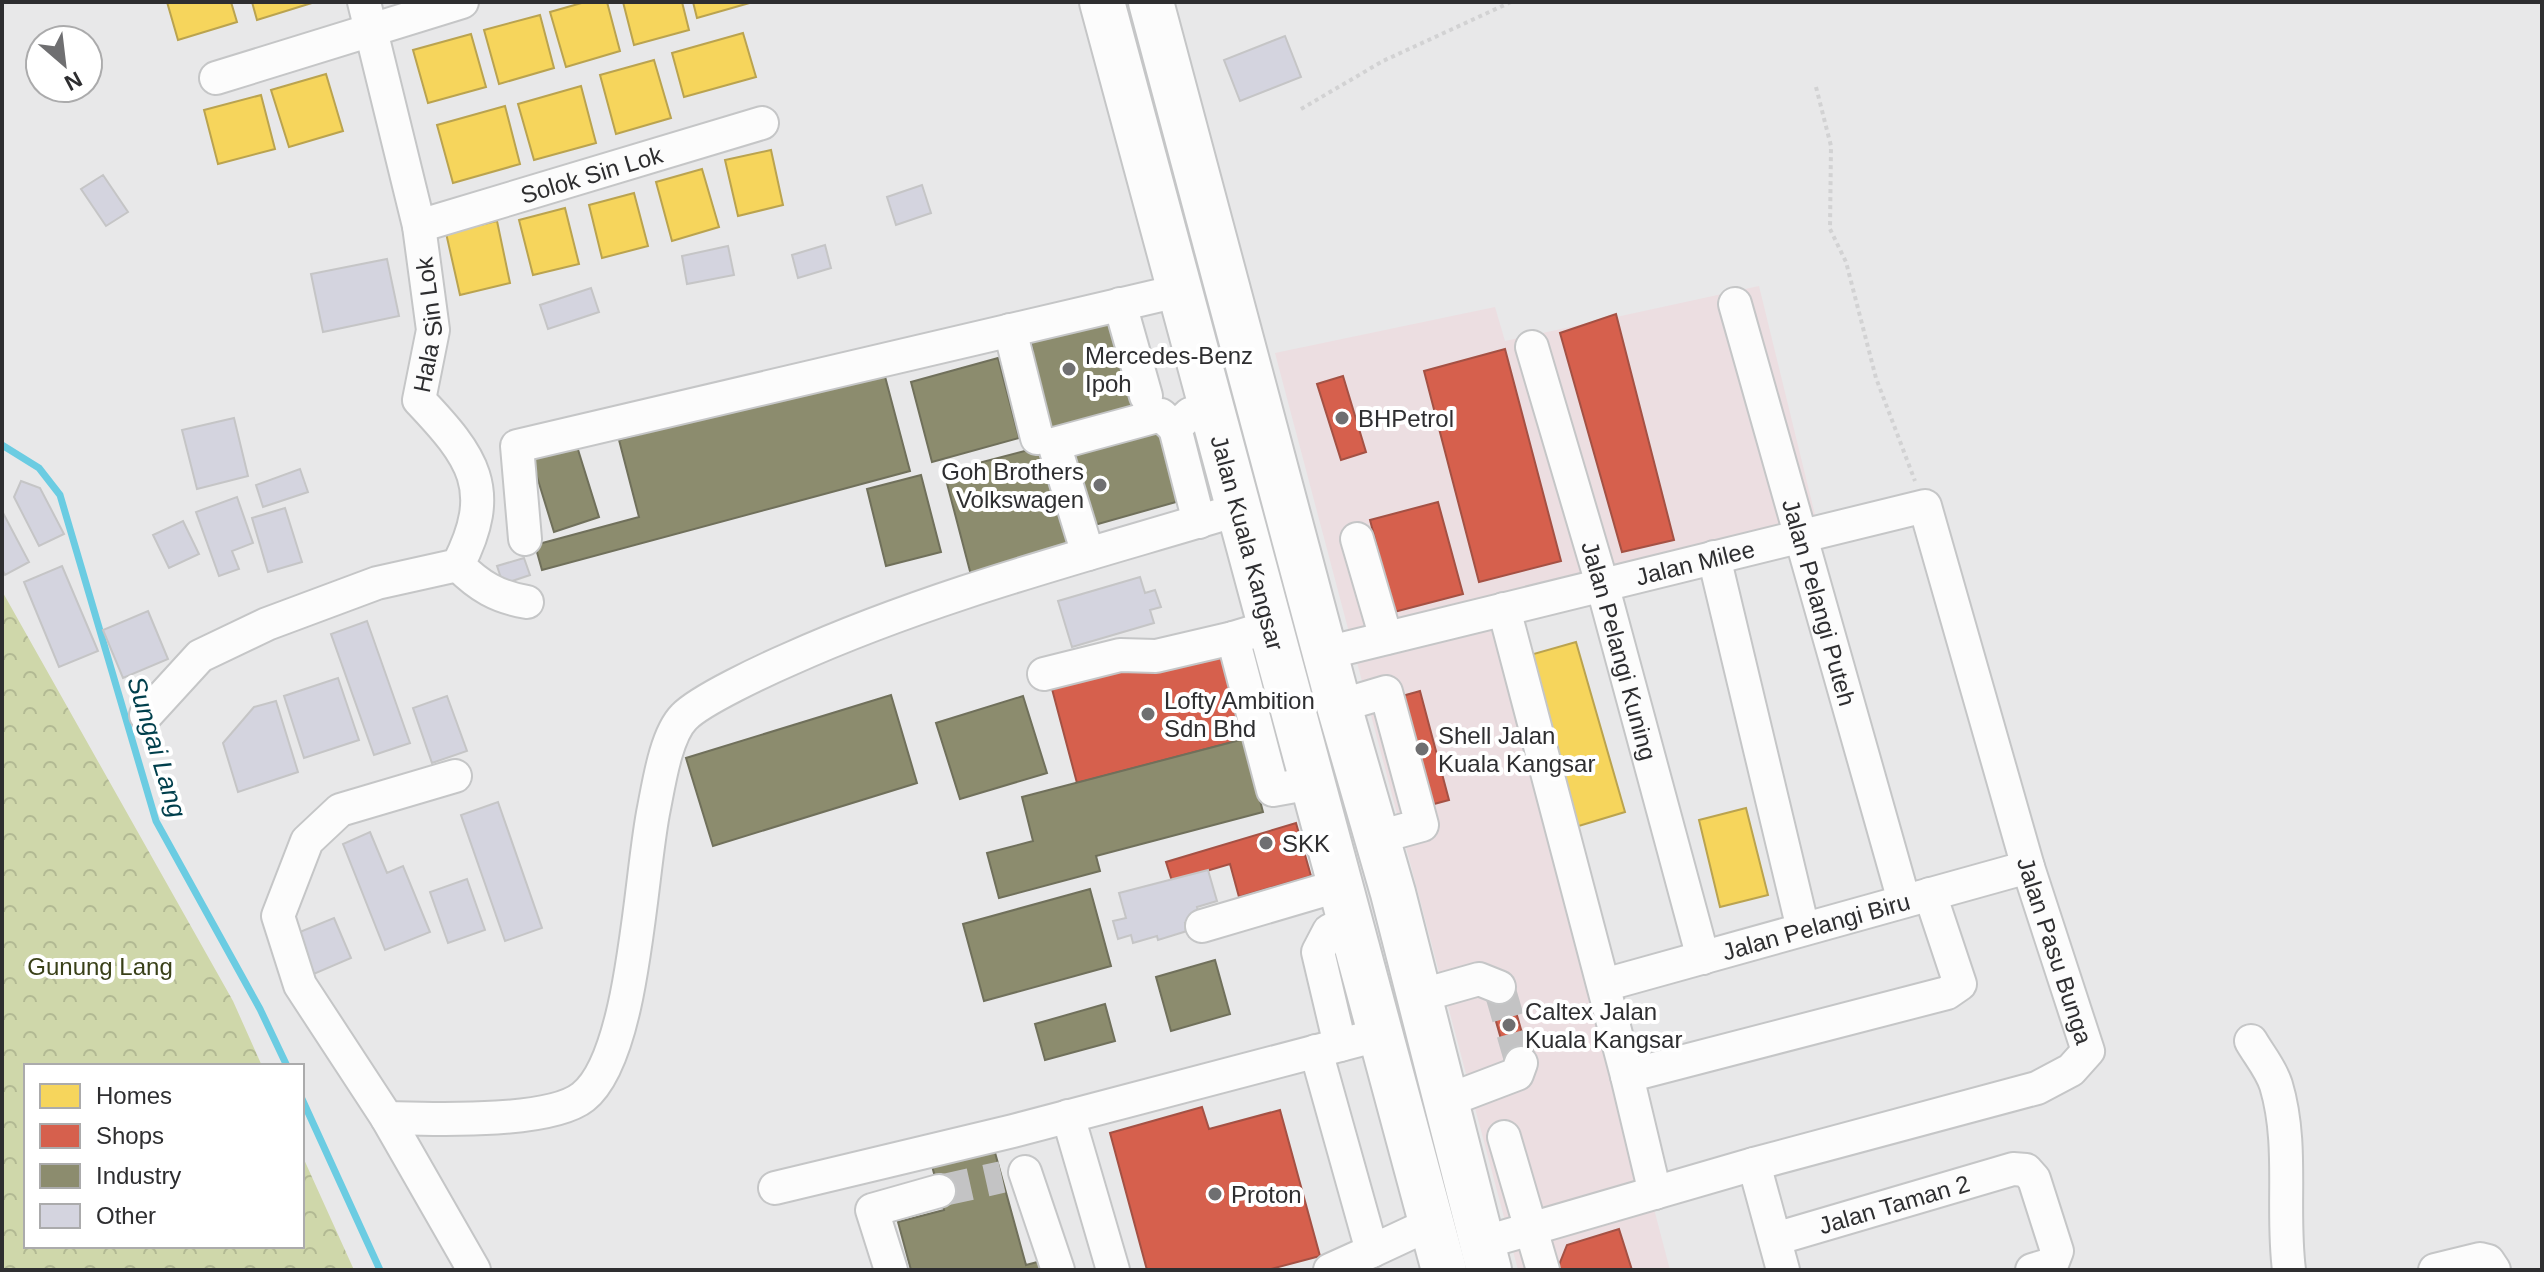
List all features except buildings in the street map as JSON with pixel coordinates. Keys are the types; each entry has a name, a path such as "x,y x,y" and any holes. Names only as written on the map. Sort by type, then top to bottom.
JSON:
{"highway":[{"name":"Jalan Kuala Kangsar","path":"1102,2 1206,397 1218,516 1251,632 1312,783 1444,1270"},
{"name":"Jalan Kuala Kangsar","path":"1151,2 1486,1256"}],"street":[{"path":"216,78 368,15 462,2"},
{"name":"Hala Sin Lok","path":"368,15 419,226 433,330 419,400 465,452 477,485 475,533 458,565"},
{"name":"Solok Sin Lok","path":"419,226 762,123"},
{"path":"525,539 517,446 1178,291"},
{"path":"1120,304 1146,396"},
{"name":"Jalan Pelangi Puteh","path":"1627,1076 1947,993 1960,984 1917,898 1800,536 1735,304"},
{"path":"1010,330 1037,438"},
{"name":"Jalan Pelangi Kuning","path":"1532,347 1602,584 1703,958"},
{"path":"1175,428 1206,397"},
{"path":"387,1118 468,1119 552,1109 583,1098 604,1070 620,1022 641,906 646,846 663,763 684,717 757,674 876,621 1218,516 1175,428 1161,415 1054,444 1088,554"},
{"name":"Jalan Milee","path":"1326,653 1925,506"},
{"name":"Jalan Pasu Bunga","path":"1486,1256 1531,1229 1754,1164 2037,1088 2071,1070 2088,1051 2028,867 1925,506"},
{"path":"1357,539 1386,638"},
{"path":"1714,557 1803,929"},
{"path":"146,715 200,656 267,624 377,583 458,565 476,583 502,598 527,602"},
{"path":"1504,609 1604,985 1655,1193"},
{"path":"1044,674 1120,655 1156,656 1251,632"},
{"path":"455,776 340,810 307,841 278,916 300,985 387,1118 474,1270"},
{"name":"Jalan Pelangi Biru","path":"1604,985 2028,867"},
{"path":"1202,926 1346,903"},
{"path":"1346,903 1318,952 1328,1048 1372,1251"},
{"path":"1419,996 1479,979 1499,987"},
{"path":"775,1188 1013,1131 1382,1034"},
{"path":"2251,1041 2272,1076 2279,1099 2287,1155 2283,1228 2289,1270"},
{"path":"1446,1101 1517,1074 1521,1063"},
{"path":"1068,1116 1113,1270"},
{"path":"1013,1131 1014,1175 1058,1270"},
{"path":"1504,1137 1543,1270"},
{"path":"1754,1164 1779,1255"},
{"name":"Jalan Taman 2","path":"1779,1255 2013,1169 2026,1170 2034,1179 2057,1251 2052,1264 2032,1270"},
{"path":"891,1270 872,1210 939,1191"},
{"path":"1330,1270 1432,1223"},
{"path":"2435,1270 2480,1259 2488,1261 2494,1270"}],"path":[{"path":"1301,109 1383,61 1511,2"},
{"path":"1816,87 1831,146 1830,229 1850,274 1886,412 1925,506"}],"shaded area":[{"path":"1759,286 1815,515 1494,597 1670,1270 1518,1270 1275,353 1495,307 1505,341"}],"green space":[{"name":"Gunung Lang","path":"2,591 233,1001 261,1064 24,1064 24,1248 304,1248 304,1159 354,1270 2,1270"}],"waterway":[{"name":"Sungai Lang","path":"2,445 39,468 60,495 156,821 260,1009 286,1064"},
{"name":"Sungai Lang","path":"304,1103 380,1270"}],"tunnel":[{"path":"1499,987 1521,1063"},
{"path":"939,1191 1002,1177"}],"place":[{"name":"Mercedes-Benz Ipoh","path":"1069,369"},
{"name":"BHPetrol","path":"1342,418"},
{"name":"Goh Brothers Volkswagen","path":"1100,485"},
{"name":"Lofty Ambition Sdn Bhd","path":"1148,714"},
{"name":"Shell Jalan Kuala Kangsar","path":"1422,749"},
{"name":"SKK","path":"1266,843"},
{"name":"Caltex Jalan Kuala Kangsar","path":"1509,1025"},
{"name":"Proton","path":"1215,1194"}]}
